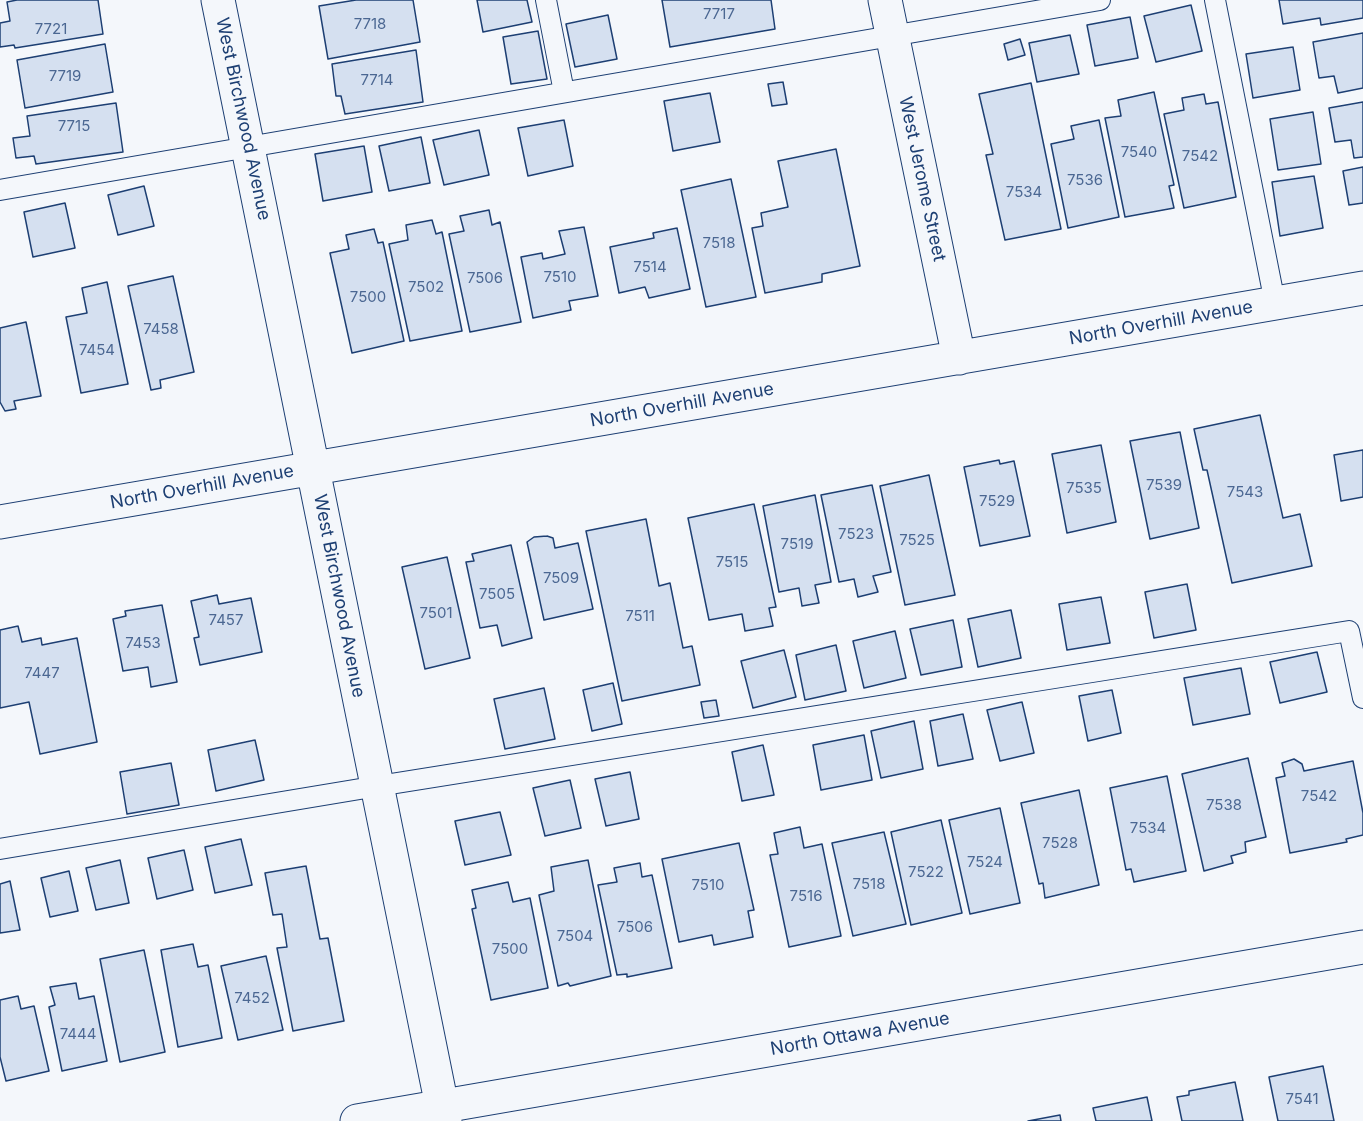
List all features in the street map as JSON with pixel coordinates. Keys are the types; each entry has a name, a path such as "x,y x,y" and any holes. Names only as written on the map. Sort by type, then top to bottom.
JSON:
{"street":[{"name":"West Birchwood Avenue","path":"218,0 444,1114"},
{"name":"West Jerome Street","path":"885,0 959,358"},
{"name":"North Overhill Avenue","path":"0,522 1363,288"},
{"name":"North Ottawa Avenue","path":"357,1121 444,1114 1363,947"}],"lane":[{"path":"546,0 564,92"},
{"path":"0,190 1100,0"},
{"path":"1215,0 1275,303"},
{"path":"0,849 378,786 1349,631 1363,698"}],"building":[{"path":"98,0 103,34 15,48 14,45 0,47 0,23 10,21 7,2"},
{"path":"356,0 413,0 420,42 328,59 319,6"},
{"path":"477,0 527,0 532,22 483,32"},
{"path":"662,0 771,0 775,29 670,47"},
{"path":"1279,0 1363,0 1363,18 1321,25 1320,18 1283,24"},
{"path":"1191,5 1202,51 1156,62 1144,16"},
{"path":"608,15 617,59 575,67 566,24"},
{"path":"1130,17 1138,58 1095,66 1087,25"},
{"path":"538,31 547,79 511,84 503,37"},
{"path":"1363,33 1363,88 1338,93 1334,76 1319,78 1313,42"},
{"path":"1070,35 1079,74 1037,82 1029,43"},
{"path":"1020,39 1025,55 1008,60 1004,44"},
{"path":"105,44 113,92 25,108 17,60"},
{"path":"1293,47 1300,90 1253,98 1246,54"},
{"path":"416,50 423,102 345,114 341,96 336,96 332,64"},
{"path":"783,82 787,104 772,106 768,84"},
{"path":"1031,83 1061,229 1005,240 986,155 993,154 979,94"},
{"path":"1154,92 1174,185 1169,186 1174,208 1125,217 1105,118 1121,116 1118,100"},
{"path":"710,93 720,142 673,151 664,101"},
{"path":"1204,94 1206,104 1218,102 1236,197 1184,208 1164,114 1184,110 1182,98"},
{"path":"1363,102 1363,157 1354,158 1351,140 1335,142 1329,108"},
{"path":"116,103 123,152 36,164 34,156 16,158 13,138 30,136 27,116"},
{"path":"1313,112 1321,164 1278,170 1270,119"},
{"path":"564,120 573,166 528,176 518,128"},
{"path":"1099,120 1119,217 1068,228 1051,144 1074,139 1071,126"},
{"path":"479,130 489,175 444,185 433,140"},
{"path":"421,137 430,183 389,191 379,146"},
{"path":"364,146 372,192 323,201 315,154"},
{"path":"836,149 860,266 822,274 822,282 765,293 752,228 763,226 761,213 788,207 778,161"},
{"path":"1363,167 1363,203 1349,205 1343,171"},
{"path":"1314,176 1323,228 1280,236 1272,182"},
{"path":"731,179 756,297 706,307 681,190"},
{"path":"144,186 154,226 118,235 108,195"},
{"path":"65,203 75,248 33,257 24,212"},
{"path":"489,210 492,225 500,222 521,322 470,332 449,234 464,231 460,216"},
{"path":"432,220 436,234 442,232 462,331 410,341 389,244 408,240 406,225"},
{"path":"584,227 598,296 569,301 571,310 533,318 521,257 542,253 543,259 565,254 559,231"},
{"path":"677,228 690,289 649,298 645,287 619,293 610,247 654,238 653,233"},
{"path":"374,229 378,243 383,242 404,341 352,353 330,253 349,249 346,235"},
{"path":"173,276 194,372 160,380 161,388 151,390 128,286"},
{"path":"107,282 128,384 81,393 66,317 87,313 82,288"},
{"path":"26,322 41,396 14,401 16,409 5,411 0,402 0,328"},
{"path":"1260,415 1283,518 1300,514 1312,566 1232,583 1207,470 1203,470 1194,429"},
{"path":"1180,432 1199,528 1150,539 1130,441"},
{"path":"1101,445 1116,522 1067,533 1052,454"},
{"path":"1363,450 1363,497 1341,501 1334,455"},
{"path":"999,460 1000,464 1014,461 1030,536 980,546 964,467"},
{"path":"929,475 955,595 905,605 880,486"},
{"path":"872,485 891,572 873,576 878,592 858,597 854,579 839,582 821,495"},
{"path":"815,495 831,582 815,585 819,603 802,606 799,588 779,592 763,506"},
{"path":"754,504 776,607 769,608 773,626 745,631 742,614 709,620 688,518"},
{"path":"646,519 659,586 670,583 683,648 692,646 700,685 622,701 586,531"},
{"path":"534,537 553,538 555,548 578,543 593,609 544,620 527,542"},
{"path":"511,545 532,638 502,646 497,625 480,628 466,562 474,561 472,554"},
{"path":"447,557 470,658 425,669 402,567"},
{"path":"1187,584 1196,630 1154,638 1145,592"},
{"path":"217,595 219,604 251,598 262,652 200,665 194,638 199,637 191,601"},
{"path":"1101,597 1110,643 1067,650 1059,604"},
{"path":"162,605 177,682 151,687 148,667 123,671 113,619 126,616 125,611"},
{"path":"1011,610 1021,658 978,667 968,619"},
{"path":"953,620 962,667 921,675 910,629"},
{"path":"18,626 22,642 41,638 42,645 77,638 97,742 40,754 29,702 0,708 0,630"},
{"path":"895,631 906,678 864,688 853,641"},
{"path":"836,645 846,691 805,700 796,655"},
{"path":"784,650 796,697 753,708 741,661"},
{"path":"1317,652 1327,692 1280,703 1270,662"},
{"path":"1241,668 1250,714 1193,725 1184,678"},
{"path":"613,683 622,724 592,731 583,690"},
{"path":"544,688 555,739 505,749 494,699"},
{"path":"1112,690 1121,733 1088,741 1079,696"},
{"path":"716,700 719,716 704,718 701,702"},
{"path":"1022,702 1034,753 1000,761 987,710"},
{"path":"963,714 973,759 938,766 930,721"},
{"path":"914,721 923,769 881,778 871,731"},
{"path":"864,735 872,780 821,790 813,745"},
{"path":"255,740 264,780 216,791 208,750"},
{"path":"763,745 774,795 742,801 732,752"},
{"path":"1248,758 1266,837 1245,842 1246,852 1231,856 1233,863 1204,871 1182,774"},
{"path":"1294,759 1302,764 1304,771 1353,761 1363,813 1363,835 1346,839 1347,842 1290,853 1276,778 1285,776 1282,763"},
{"path":"171,763 179,805 127,814 120,772"},
{"path":"630,772 639,819 606,826 595,779"},
{"path":"1167,776 1186,871 1134,882 1131,869 1126,870 1110,788"},
{"path":"570,780 581,828 545,836 533,788"},
{"path":"1079,790 1099,885 1045,898 1043,883 1039,884 1021,803"},
{"path":"1000,808 1020,903 970,914 949,820"},
{"path":"500,812 511,855 465,865 455,821"},
{"path":"941,820 962,913 911,925 891,832"},
{"path":"800,827 804,848 822,844 841,936 789,947 770,855 778,854 774,833"},
{"path":"884,832 906,924 853,936 832,843"},
{"path":"241,839 252,885 215,893 205,847"},
{"path":"739,843 754,910 748,911 753,937 714,945 712,935 679,942 662,859"},
{"path":"184,850 193,890 157,899 148,858"},
{"path":"120,860 129,903 96,910 86,868"},
{"path":"588,860 611,976 570,986 568,983 558,986 539,895 554,891 551,867"},
{"path":"640,863 642,877 652,875 672,968 627,977 627,974 617,975 598,885 617,882 614,868"},
{"path":"306,866 320,939 328,938 344,1021 293,1031 277,948 287,947 282,914 273,915 265,873"},
{"path":"69,871 78,911 50,917 41,878"},
{"path":"10,881 20,930 0,933 0,884"},
{"path":"508,882 513,902 530,898 548,988 491,1000 472,909 476,908 472,890"},
{"path":"193,944 198,967 208,965 222,1038 178,1047 161,950"},
{"path":"144,950 165,1052 120,1062 100,959"},
{"path":"266,956 283,1030 238,1040 221,966"},
{"path":"76,983 79,999 94,996 107,1061 62,1071 49,1007 55,1005 50,987"},
{"path":"18,996 21,1009 34,1006 49,1071 6,1081 0,1057 0,1000"},
{"path":"1323,1066 1334,1121 1278,1121 1269,1077"},
{"path":"1235,1082 1243,1121 1182,1121 1177,1097 1189,1095 1189,1091"},
{"path":"1147,1097 1152,1121 1096,1121 1093,1108"},
{"path":"1060,1115 1061,1121 1028,1121"}]}
